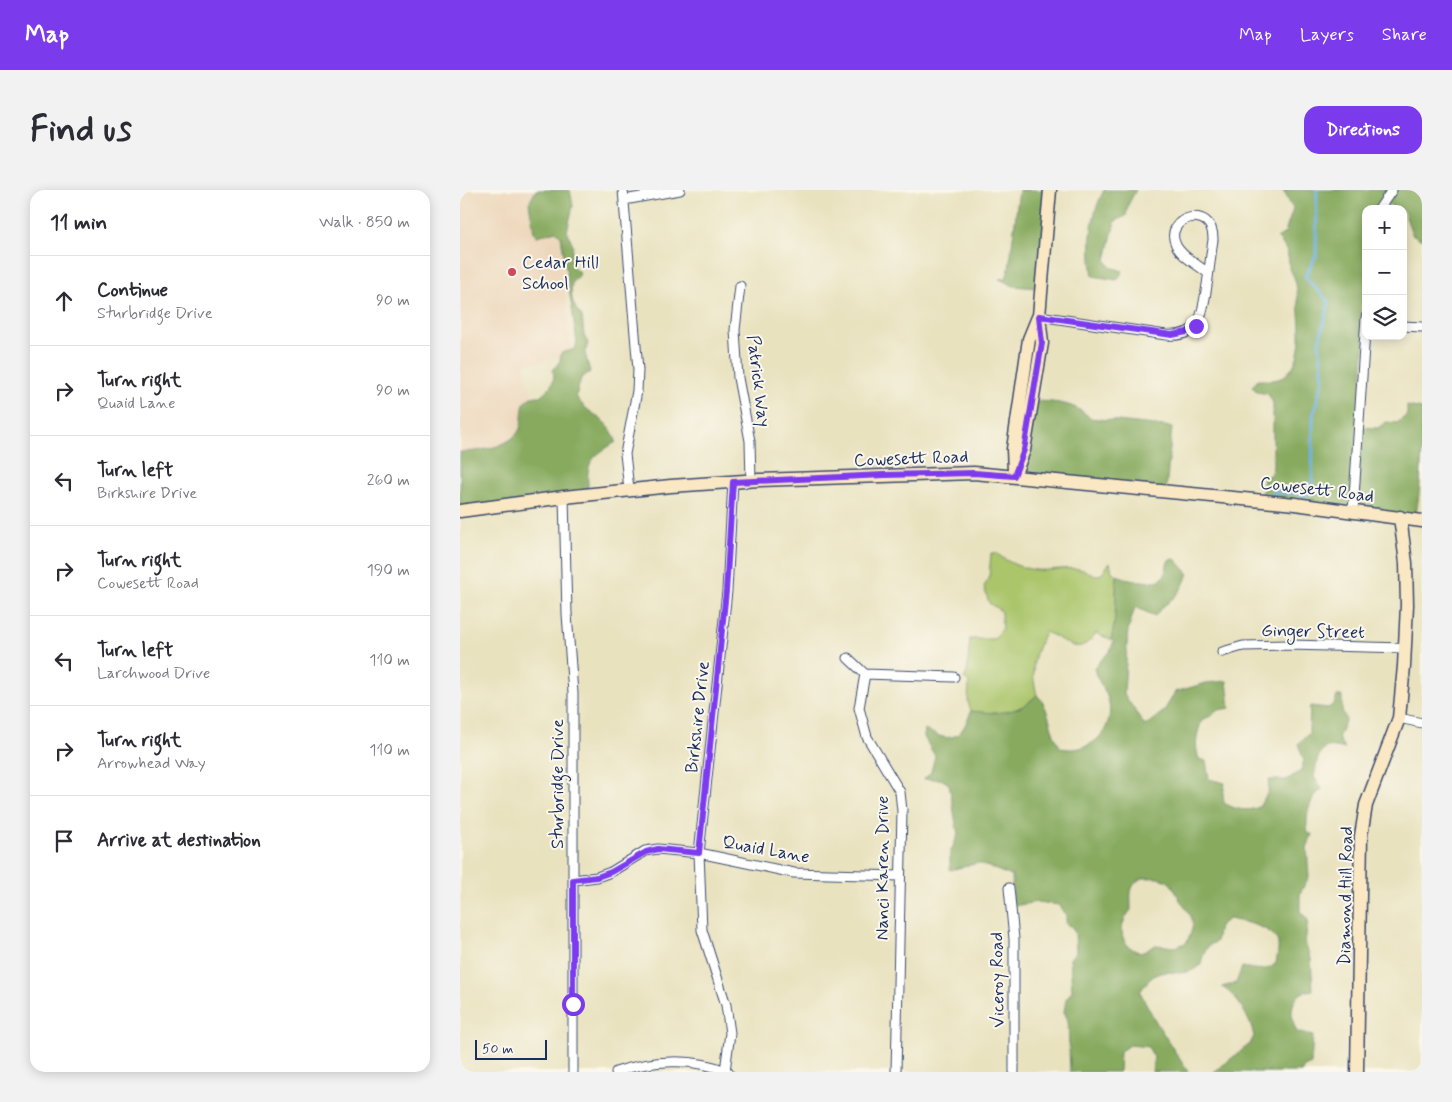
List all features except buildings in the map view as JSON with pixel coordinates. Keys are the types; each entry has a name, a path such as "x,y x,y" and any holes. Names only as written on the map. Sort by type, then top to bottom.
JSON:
{"main road":[{"path":"1014,476 1024,450 1042,343 1039,316 1050,190"},
{"name":"Cowesett Road","path":"460,511 564,496 733,482 974,473 1352,511 1422,521"},
{"name":"Diamond Hill Road","path":"1357,1072 1361,836 1366,805 1399,718 1405,648 1406,563 1400,517"}],"street":[{"path":"622,190 638,370 637,392 625,454 629,490"},
{"path":"624,200 680,190"},
{"path":"1383,205 1392,190"},
{"path":"1039,316 1166,335 1182,334 1192,329 1199,321 1208,273 1213,240 1211,228 1203,219 1197,217 1185,219 1180,222 1174,233 1176,246 1208,273"},
{"name":"Patrick Way","path":"740,286 735,330 738,378 750,441 751,481"},
{"path":"1407,326 1422,327"},
{"path":"1352,511 1364,340"},
{"name":"Birkshire Drive","path":"726,1071 730,1033 726,1005 702,930 699,853 726,601 733,482"},
{"name":"Sturbridge Drive","path":"564,496 573,693 573,1072"},
{"name":"Ginger Street","path":"1222,652 1243,646 1290,645 1405,648"},
{"path":"848,658 866,674 954,677"},
{"name":"Nanci Karen Drive","path":"866,674 859,708 867,737 900,792 896,1072"},
{"path":"1399,718 1422,723"},
{"name":"Quaid Lane","path":"573,880 597,877 611,872 646,852 658,849 699,853 794,873 900,876"},
{"name":"Viceroy Road","path":"1009,888 1014,939 1014,1072"},
{"path":"616,1072 651,1063 675,1062 708,1066 726,1071"}],"shaded area":[{"name":"Cedar Hill School","path":"460,190 557,190 571,354 523,365 542,429 494,453 460,457"}],"green space":[{"path":"536,190 570,190 573,206 567,231 573,245 571,263 575,270 580,272 579,276 572,282 571,292 574,305 582,316 584,336 588,343 585,353 590,372 581,378 576,396 586,408 609,427 616,442 591,462 588,475 589,495 460,512 460,452 474,451 503,444 515,436 521,424 526,400 540,396 549,388 554,379 553,370 560,361 561,353 575,349 577,342 561,236 556,231 537,236 534,233 529,203"},
{"path":"1019,190 1053,190 1037,288 1014,286 999,279 1006,278 1009,269"},
{"path":"1104,190 1136,190 1128,205 1126,216 1115,221 1106,260 1110,267 1123,271 1117,280 1093,276 1091,232 1099,200"},
{"path":"1283,190 1422,190 1422,240 1412,234 1407,220 1407,205 1390,205 1386,202 1384,205 1362,205 1362,340 1365,340 1359,427 1378,428 1386,422 1397,423 1407,415 1407,406 1422,409 1422,451 1415,520 1262,500 1264,477 1270,475 1273,467 1273,403 1268,394 1257,392 1252,386 1258,380 1281,378 1289,372 1298,354 1300,322 1296,285 1294,276 1289,269 1287,252 1277,238 1285,233 1293,209"},
{"path":"1035,401 1072,406 1090,418 1172,427 1166,490 1024,477"},
{"path":"991,553 996,553 1010,562 1025,568 1043,570 1074,568 1081,569 1094,576 1102,574 1110,562 1112,572 1117,575 1115,616 1111,640 1096,633 1089,641 1077,646 1045,632 1035,656 1033,670 1037,695 1030,702 1014,710 998,713 971,711 968,702 969,683 964,678 967,673 970,639 994,639 1002,629 1001,611 989,603 984,587 989,577"},
{"path":"1175,559 1188,573 1185,582 1177,594 1155,616 1135,607 1128,630 1124,694 1145,726 1164,711 1175,692 1206,683 1227,681 1230,708 1218,710 1213,715 1202,720 1196,744 1199,759 1206,761 1209,779 1225,783 1224,803 1241,810 1259,807 1268,792 1269,780 1286,780 1301,771 1304,760 1298,744 1309,733 1310,706 1328,708 1334,704 1337,696 1342,696 1342,711 1346,719 1338,738 1345,749 1329,747 1321,751 1314,777 1322,789 1313,798 1307,816 1308,834 1312,834 1307,848 1309,877 1300,893 1300,911 1308,920 1305,943 1311,959 1313,990 1305,991 1295,999 1292,1018 1297,1032 1313,1036 1311,1064 1304,1067 1301,1072 1214,1072 1250,1044 1254,1036 1250,1022 1238,1002 1222,987 1236,983 1242,967 1264,969 1272,966 1276,963 1278,950 1276,937 1271,933 1257,926 1228,919 1219,926 1216,942 1207,948 1200,966 1183,973 1169,972 1155,975 1140,992 1156,1022 1188,1072 1152,1072 1154,1057 1148,1047 1130,1045 1120,1051 1119,1072 1070,1072 1068,1020 1064,1012 1066,999 1072,991 1070,959 1076,951 1075,933 1072,927 1066,924 1066,915 1059,905 1037,902 1013,906 1012,876 978,863 950,870 950,853 958,835 949,784 941,779 924,779 931,772 935,756 924,737 925,729 942,737 954,736 964,727 971,711 1007,712 1030,702 1037,695 1042,700 1048,713 1054,735 1061,748 1081,748 1097,739 1108,724 1110,714 1108,698 1096,676 1094,667 1110,651 1114,641 1111,640 1115,616 1117,575 1139,581 1157,581 1165,575 1169,560","holes":["1143,878 1163,879 1169,882 1173,888 1193,924 1186,943 1175,947 1156,945 1141,953 1128,946 1122,935 1123,923 1131,910 1131,891 1135,883"]}],"waterway":[{"path":"1272,492 1308,495 1312,490 1313,416 1323,378 1319,342 1329,302 1305,277 1316,256 1317,190"}],"place":[{"name":"Cedar Hill School","path":"512,272"}],"route":[{"path":"573,1004 573,880 597,877 611,872 646,852 658,849 699,853 726,591 733,482 974,473 1014,476 1024,450 1042,343 1039,316 1166,335 1182,334 1196,326"}]}
